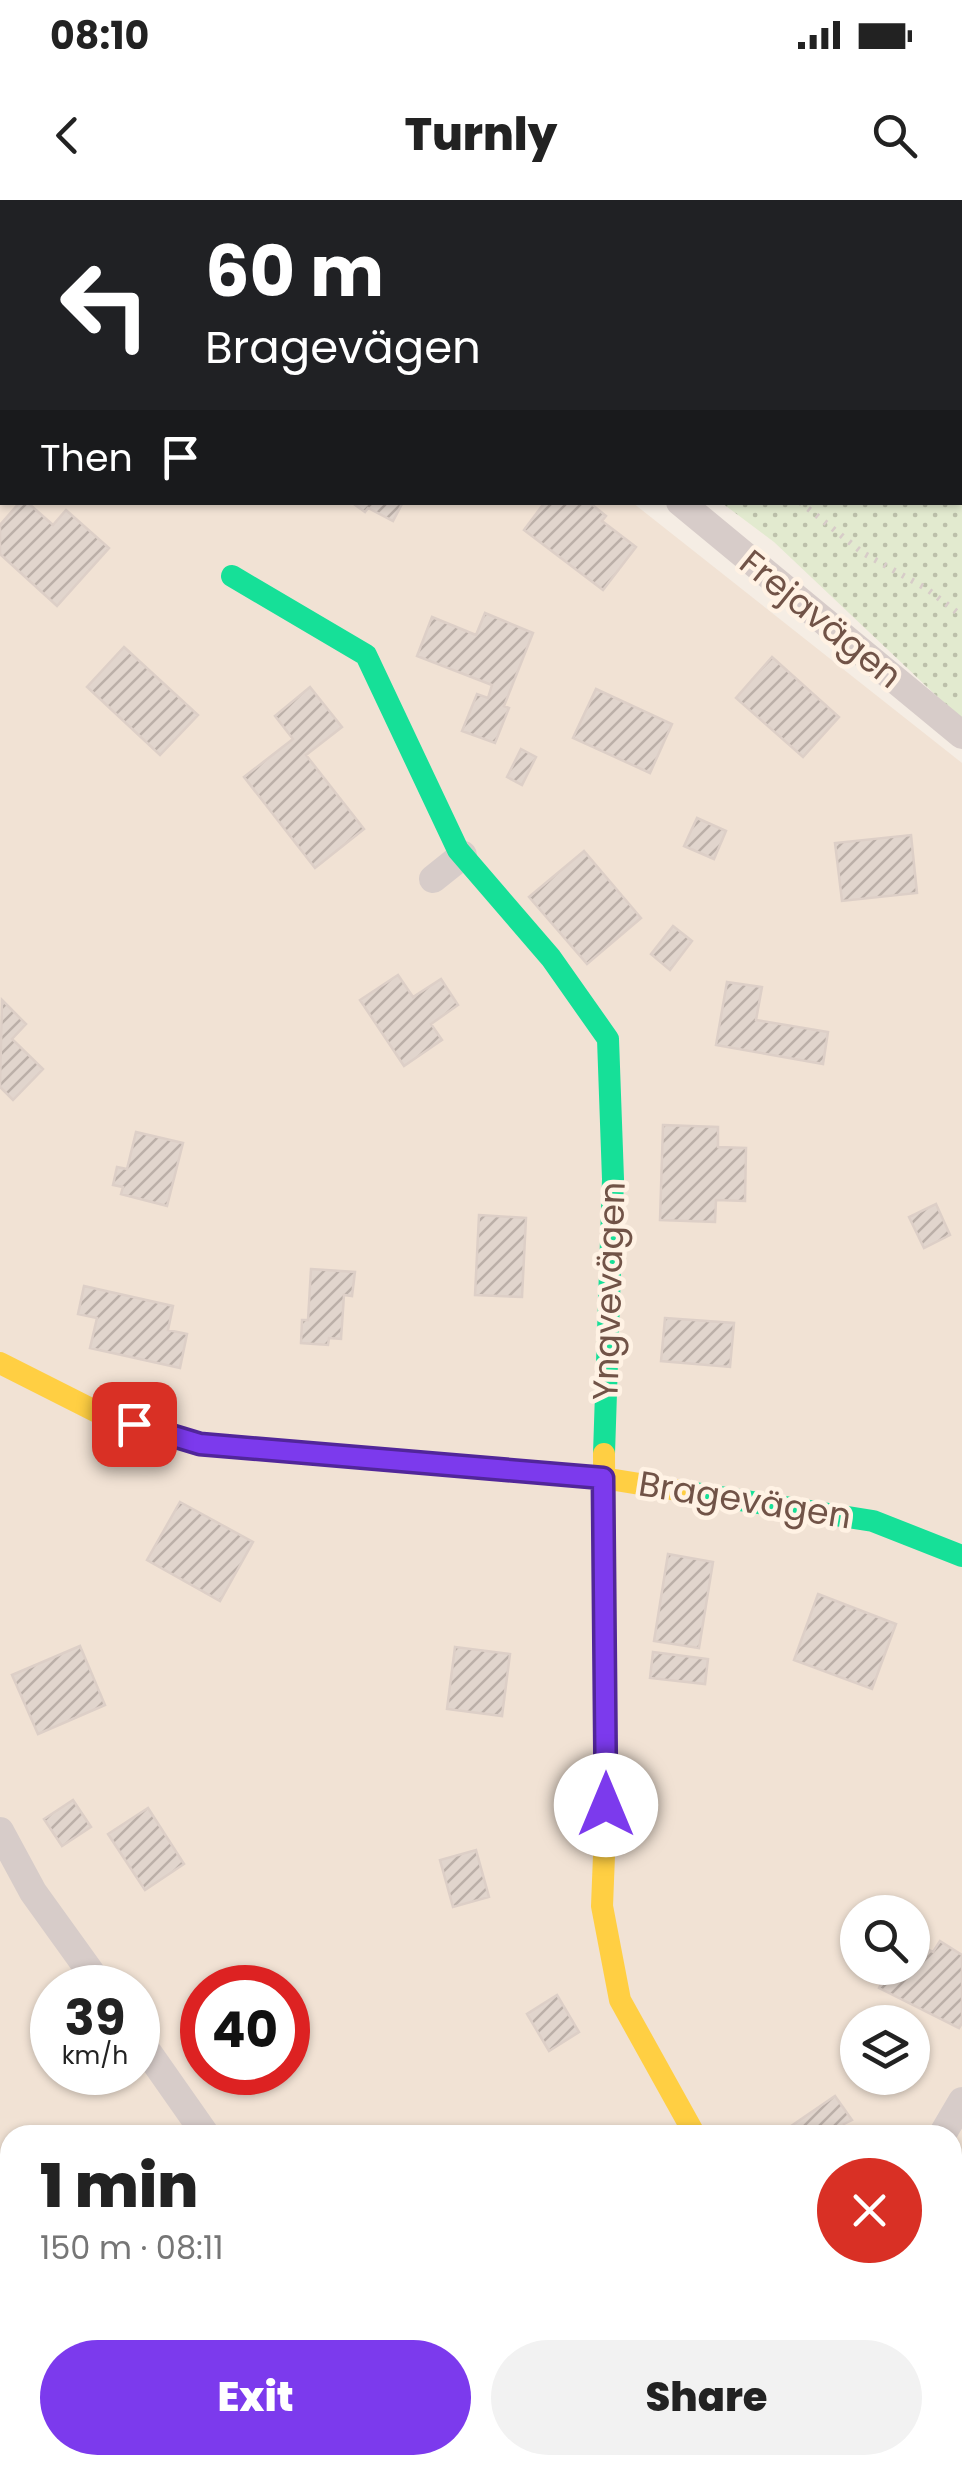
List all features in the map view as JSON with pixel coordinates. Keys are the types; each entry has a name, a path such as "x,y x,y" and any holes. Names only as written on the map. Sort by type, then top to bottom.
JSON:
{"street":[{"name":"Frejavägen","path":"684,505 962,735"},
{"name":"Yngvevägen","path":"232,576 366,654 462,855 550,958 608,1039 613,1180 603,1478 606,1805 602,1906 620,2000 689,2125"},
{"path":"433,879 462,855"},
{"name":"Bragevägen","path":"0,1363 101,1414 200,1444 603,1478 873,1520 962,1556"},
{"path":"0,1831 33,1892 85,1965"},
{"path":"160,2069 199,2125"},
{"path":"948,2125 962,2102"}],"path":[{"path":"804,505 863,553 927,589 962,616"}],"shaded area":[{"path":"0,505 636,505 962,763 962,2125 0,2125"}],"green space":[{"path":"725,505 962,505 962,720 774,542"}],"building":[{"path":"17,505 30,505 53,525 66,510 109,548 57,606 0,554 0,525"},
{"path":"355,505 401,505 393,521 368,508 365,512"},
{"path":"543,505 593,505 606,516 602,521 636,547 603,590 524,530"},
{"path":"485,613 533,633 504,706 509,708 495,743 462,731 477,694 488,698 492,685 417,656 432,617 476,635"},
{"path":"124,647 198,715 160,755 87,687"},
{"path":"772,657 839,717 803,757 736,698"},
{"path":"310,687 342,727 306,755 364,829 315,868 244,777 293,739 275,716"},
{"path":"596,689 672,724 650,773 573,738"},
{"path":"521,749 536,757 522,785 507,777"},
{"path":"697,818 726,831 714,859 684,846"},
{"path":"911,835 917,893 842,901 835,843"},
{"path":"584,851 641,918 587,964 529,897"},
{"path":"673,926 692,941 670,970 651,954"},
{"path":"398,975 413,997 441,979 458,1005 431,1024 442,1040 404,1066 360,1000"},
{"path":"727,982 762,987 756,1020 828,1032 823,1064 716,1045"},
{"path":"2,1000 26,1024 12,1039 43,1069 13,1100 0,1087"},
{"path":"663,1125 718,1127 718,1147 746,1148 745,1201 716,1200 715,1222 660,1220"},
{"path":"136,1132 183,1143 167,1206 121,1194 123,1187 113,1185 117,1167 127,1169"},
{"path":"936,1204 950,1235 924,1248 909,1217"},
{"path":"479,1215 526,1218 522,1297 475,1295"},
{"path":"311,1269 355,1272 352,1296 344,1295 341,1339 329,1338 328,1345 301,1343 302,1320 308,1320"},
{"path":"84,1286 173,1306 168,1330 187,1334 180,1368 90,1348 97,1318 78,1314"},
{"path":"665,1318 734,1323 730,1367 661,1361"},
{"path":"180,1502 253,1542 220,1601 147,1560"},
{"path":"668,1554 713,1562 699,1648 654,1641"},
{"path":"818,1594 896,1624 872,1689 794,1660"},
{"path":"80,1646 105,1705 38,1734 12,1675"},
{"path":"455,1647 510,1654 502,1716 447,1709"},
{"path":"653,1652 708,1659 705,1684 650,1678"},
{"path":"73,1800 91,1827 62,1846 44,1819"},
{"path":"148,1808 184,1864 145,1890 108,1834"},
{"path":"476,1850 489,1897 453,1907 440,1860"},
{"path":"940,1941 962,1955 959,2028 930,2014 930,2005 913,2005 879,1988 930,1985 930,1951 933,1952"},
{"path":"557,1995 579,2032 549,2051 527,2014"},
{"path":"835,2096 852,2120 845,2125 793,2125"}],"traffic: fast":[{"path":"232,576 366,655 458,850 551,958 608,1039 613,1179 604,1454"},
{"path":"689,1492 873,1521 962,1556"}],"traffic: slow":[{"path":"0,1363 101,1414 200,1444 603,1478 689,1492"},
{"path":"604,1454 606,1805 602,1906 620,2000 689,2125"}],"route":[{"path":"134,1424 200,1444 603,1478 606,1805"}]}
